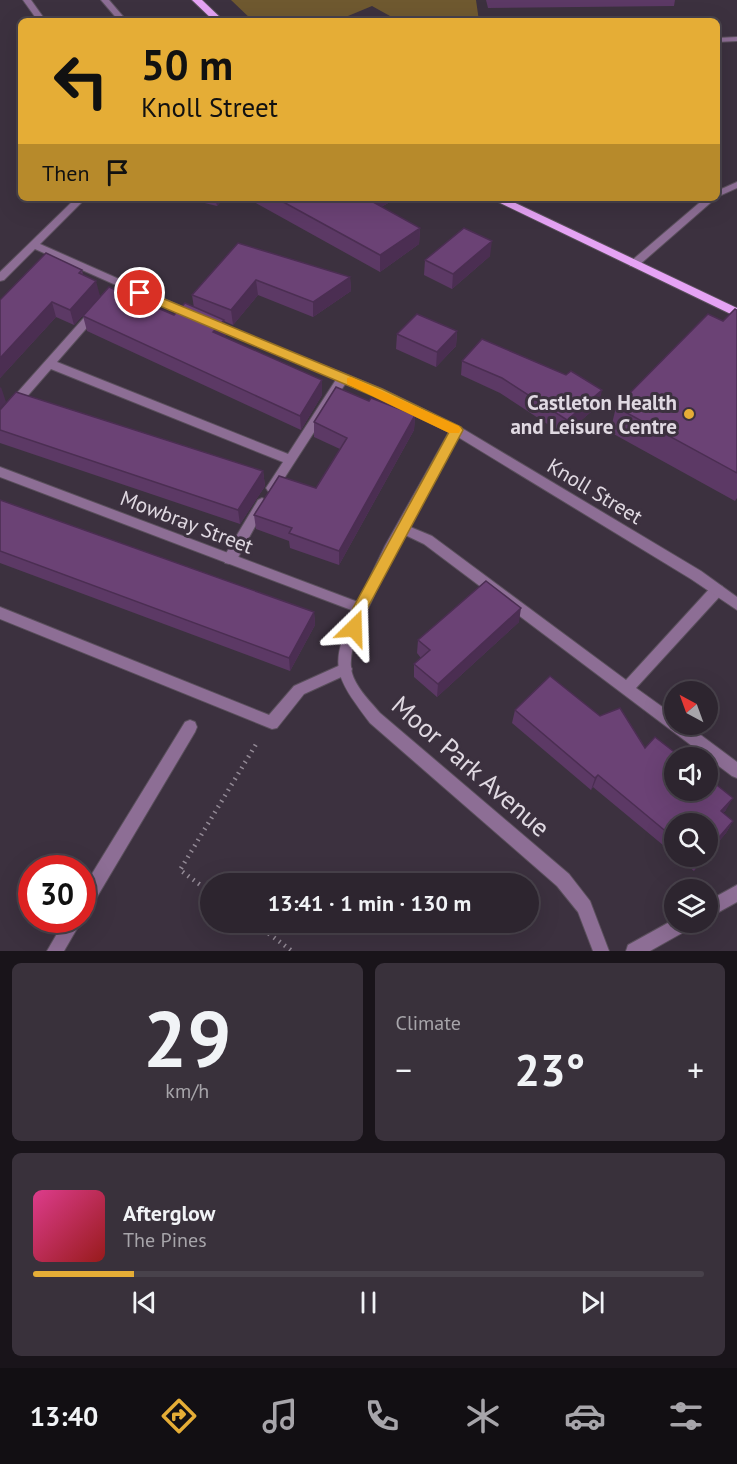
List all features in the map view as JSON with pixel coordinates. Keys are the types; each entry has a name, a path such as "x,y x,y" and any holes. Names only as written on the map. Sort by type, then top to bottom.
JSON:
{"main road":[{"path":"197,0 216,18"},
{"path":"502,201 737,313"}],"street":[{"path":"27,0 40,18"},
{"path":"105,0 120,18"},
{"path":"720,40 737,39"},
{"path":"720,193 737,185"},
{"path":"0,278 78,201"},
{"path":"634,264 708,201"},
{"name":"Knoll Street","path":"34,245 117,287 343,378 456,430 737,604"},
{"path":"0,420 102,304"},
{"path":"50,364 290,460"},
{"path":"230,559 343,378"},
{"path":"0,613 272,723 299,690 345,669 347,648 360,608 456,430"},
{"name":"Mowbray Street","path":"0,472 360,608"},
{"path":"403,529 428,540 737,771"},
{"path":"627,688 717,590"},
{"name":"Moor Park Avenue","path":"345,669 351,686 375,718 563,880 584,907 601,951"},
{"path":"96,883 190,727"},
{"path":"718,904 737,893"},
{"path":"56,951 66,933"},
{"path":"634,951 666,933"}],"path":[{"path":"200,885 180,870 250,752 272,723"},
{"path":"268,933 292,951"}],"shaded area":[{"path":"231,0 476,0 479,18 394,18 372,6 343,18 250,18"}],"building":[{"path":"281,201 371,201 420,228 380,255"},
{"path":"464,228 492,241 453,274 425,260"},
{"path":"238,243 350,277 313,302 256,280 231,310 192,295"},
{"path":"46,253 82,270 79,273 96,281 70,310 52,302 0,358 0,300"},
{"path":"109,287 174,315 185,303 224,320 213,332 322,380 300,416 83,316"},
{"name":"Castleton Health and Leisure Centre","path":"735,309 737,310 737,473 616,407 708,314 723,321"},
{"path":"417,314 457,331 437,352 397,334"},
{"path":"482,339 566,375 571,371 602,390 567,420 502,378 462,361"},
{"path":"336,387 369,401 371,398 415,415 339,551 289,533 292,528 254,515 279,476 316,488 347,438 314,422"},
{"path":"16,392 263,471 238,510 0,430 0,410"},
{"path":"0,500 314,612 289,658 0,551"},
{"path":"486,581 521,608 438,684 414,664 430,650 418,640"},
{"path":"550,676 600,716 620,708 645,748 655,737 668,747 664,747 664,801 718,801 718,786 733,798 721,811 733,821 718,838 718,813 664,813 664,830 598,775 595,778 515,710"}],"slow traffic":[{"path":"351,381 454,429"}],"place":[{"name":"Castleton Health and Leisure Centre","path":"689,414"}],"route":[{"path":"140,293 378,392 456,430 360,608 354,628"}]}
